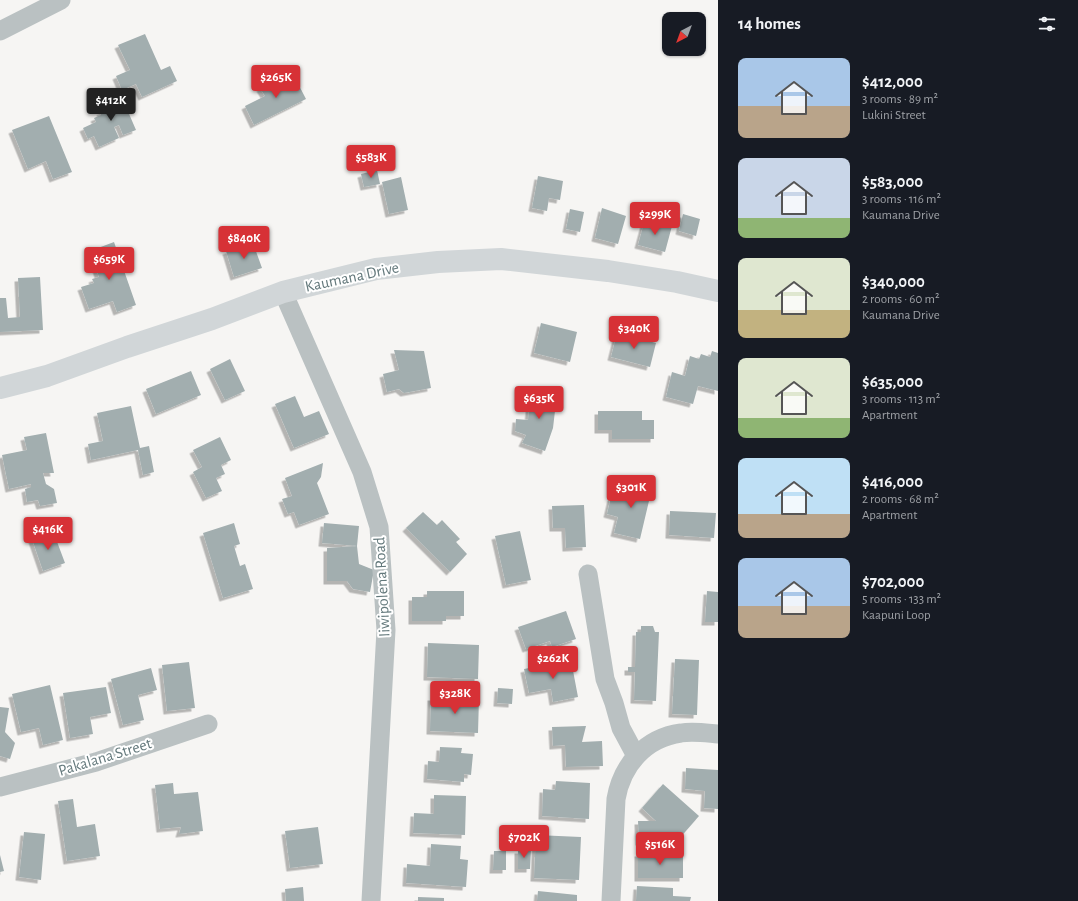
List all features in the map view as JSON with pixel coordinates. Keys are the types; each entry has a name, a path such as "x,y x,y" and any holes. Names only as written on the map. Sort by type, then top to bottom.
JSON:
{"street":[{"path":"0,31 62,0"},
{"name":"Kaumana Drive","path":"0,388 47,376 127,347 212,319 284,292 376,269 438,262 501,259 608,271 677,282 718,291"},
{"name":"Iiwipolena Road","path":"284,292 362,472 379,527 386,630 371,901"},
{"path":"588,574 605,679 614,703 620,728 636,756"},
{"name":"Pakalana Street","path":"0,787 96,762 208,724"},
{"path":"611,901 616,799 618,787 628,765 646,748 656,741 668,736 692,732 718,734"}],"building":[{"path":"145,34 161,70 170,66 177,81 142,97 136,84 122,90 116,76 130,70 118,45"},
{"path":"292,72 306,99 254,125 245,106 265,96 260,88"},
{"path":"120,93 136,130 123,135 119,125 114,127 119,138 99,147 94,136 88,139 83,128 96,122 94,118 101,115 100,112 112,107 108,98"},
{"path":"49,116 72,172 53,179 46,161 28,169 12,130"},
{"path":"377,170 380,184 364,187 361,174"},
{"path":"538,176 563,181 560,200 549,198 547,211 532,208"},
{"path":"401,177 408,210 389,214 382,182"},
{"path":"602,208 626,216 618,244 595,238"},
{"path":"570,209 584,212 580,232 566,229"},
{"path":"683,214 700,219 696,236 679,231"},
{"path":"645,219 672,226 665,252 638,245"},
{"path":"114,242 136,305 117,312 113,301 89,309 81,287 94,283 92,279 99,277 90,251"},
{"path":"253,243 262,268 234,277 226,251"},
{"path":"40,277 43,330 0,332 0,298 6,298 8,318 20,317 18,278"},
{"path":"541,323 577,332 570,362 534,353"},
{"path":"617,333 656,343 650,367 611,357"},
{"path":"394,350 424,351 431,388 404,393 399,389 387,392 383,374 399,370"},
{"path":"712,351 718,353 718,391 698,386 693,404 666,397 672,372 685,376 690,356 699,359 701,354 710,357"},
{"path":"230,359 245,391 225,400 210,369"},
{"path":"191,371 201,395 156,414 146,389"},
{"path":"531,391 557,394 553,428 545,451 522,443 526,435 515,431 516,419 528,420"},
{"path":"295,396 304,417 319,411 329,434 294,448 275,404"},
{"path":"131,406 140,448 149,446 154,472 143,475 138,450 91,460 88,444 103,441 97,413"},
{"path":"598,411 642,411 642,420 654,420 654,439 612,439 612,430 598,430"},
{"path":"46,433 54,473 43,473 46,484 54,489 57,503 40,506 38,500 27,502 25,489 31,487 31,484 9,489 2,455 27,450 24,437"},
{"path":"220,437 231,460 221,465 225,474 216,478 222,491 206,498 193,472 202,467 193,450"},
{"path":"323,463 321,477 317,483 329,514 299,525 294,512 288,514 282,499 292,496 285,478"},
{"path":"628,478 653,484 640,539 614,533 618,517 607,514 611,497 623,500"},
{"path":"584,505 586,547 566,548 565,528 553,528 552,506"},
{"path":"670,511 716,513 714,538 669,535"},
{"path":"423,512 437,525 442,520 460,539 456,542 467,554 450,572 406,528"},
{"path":"234,523 240,544 234,546 240,566 245,564 253,589 223,598 203,533"},
{"path":"324,523 359,526 357,546 322,543"},
{"path":"53,531 65,563 43,571 32,539"},
{"path":"520,531 531,580 506,585 495,536"},
{"path":"357,546 359,564 374,570 370,592 353,589 347,581 327,581 327,548"},
{"path":"427,591 464,591 464,616 446,616 446,621 412,621 412,597 427,597"},
{"path":"707,591 718,592 718,622 705,622"},
{"path":"566,611 576,639 552,647 550,641 526,649 518,627"},
{"path":"641,626 653,626 655,632 659,632 656,701 634,700 635,672 628,672 628,667 635,667 636,632 641,632"},
{"path":"428,643 479,645 478,679 427,677"},
{"path":"675,659 699,660 697,715 672,714"},
{"path":"571,660 578,697 553,702 551,689 529,693 524,669"},
{"path":"189,662 195,708 167,711 162,665"},
{"path":"151,668 157,690 138,695 144,720 123,725 111,679"},
{"path":"50,685 63,740 43,745 39,728 21,732 12,694"},
{"path":"106,687 111,713 90,717 93,734 70,738 63,693"},
{"path":"498,688 513,689 512,704 497,703"},
{"path":"431,697 479,698 478,733 430,731"},
{"path":"0,707 9,708 5,732 15,743 10,759 0,756"},
{"path":"586,726 582,742 602,741 603,766 566,767 565,745 553,746 552,727"},
{"path":"440,747 462,748 461,753 473,754 471,775 464,774 464,782 427,779 428,761 439,762"},
{"path":"686,768 718,770 718,809 704,808 705,791 685,789"},
{"path":"556,781 590,783 589,819 542,816 543,789 555,790"},
{"path":"173,783 174,794 198,792 203,831 179,834 181,827 160,829 155,785"},
{"path":"663,784 699,816 678,840 639,842 638,821 656,821 642,808"},
{"path":"434,795 466,796 465,835 413,833 414,813 434,814"},
{"path":"73,799 77,827 95,824 100,856 67,861 58,801"},
{"path":"318,827 323,864 290,868 285,831"},
{"path":"24,832 45,834 41,880 19,877"},
{"path":"536,835 581,837 579,880 534,878"},
{"path":"431,844 461,846 460,859 468,860 466,887 406,883 407,864 430,866"},
{"path":"518,850 531,850 530,869 518,869"},
{"path":"494,851 506,851 506,870 493,870"},
{"path":"638,853 683,854 683,878 638,878"},
{"path":"0,855 4,871 0,872"},
{"path":"637,886 673,888 673,896 691,897 690,901 636,901"},
{"path":"303,887 304,901 286,901 285,889"},
{"path":"538,891 577,895 577,901 537,901"},
{"path":"418,897 444,898 444,901 418,901"}]}
